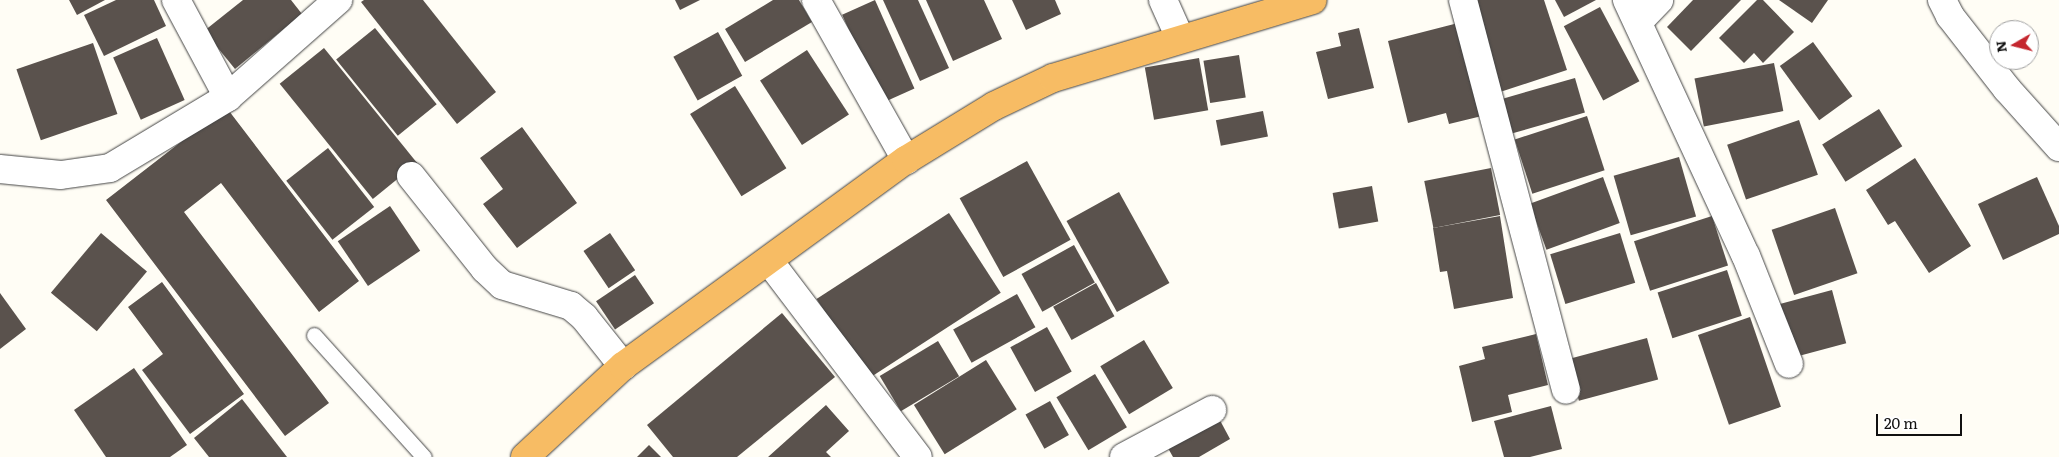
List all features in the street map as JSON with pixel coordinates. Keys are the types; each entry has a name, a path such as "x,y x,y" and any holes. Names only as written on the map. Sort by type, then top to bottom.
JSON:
{"highway":[{"path":"525,457 622,366 906,160 994,106 1053,78 1271,7 1313,0"}],"street":[{"path":"176,0 228,97"},
{"path":"0,169 61,176 110,168 228,97 338,0"},
{"path":"816,0 906,160"},
{"path":"1163,0 1180,38"},
{"path":"1463,0 1566,390"},
{"path":"1659,0 1633,11 1746,256 1789,364"},
{"path":"1942,0 1950,16 2007,89 2059,147"},
{"path":"411,176 485,269 502,285 571,306 584,317 622,366"},
{"path":"769,261 918,457"},
{"path":"1124,457 1212,410"}],"lane":[{"path":"314,335 424,457"}],"building":[{"path":"69,0 105,0 77,15"},
{"path":"116,0 154,0 166,26 104,56 84,15"},
{"path":"243,0 291,0 302,14 235,69 204,31"},
{"path":"364,0 423,0 496,92 457,124 361,2"},
{"path":"675,0 700,0 680,10"},
{"path":"773,0 799,0 812,22 745,62 725,29"},
{"path":"875,0 914,89 882,103 842,15"},
{"path":"883,0 918,0 949,68 920,81"},
{"path":"926,0 984,0 1002,39 953,61"},
{"path":"1012,0 1055,0 1061,14 1026,30"},
{"path":"1475,0 1544,0 1567,70 1497,93"},
{"path":"1555,0 1596,0 1564,17"},
{"path":"1693,0 1741,0 1691,51 1667,27"},
{"path":"1757,0 1763,0 1794,32 1763,63 1754,53 1744,63 1719,38"},
{"path":"1779,0 1828,0 1812,23"},
{"path":"1600,7 1639,81 1603,100 1564,26"},
{"path":"1462,22 1486,115 1449,124 1446,113 1408,123 1388,41"},
{"path":"375,28 437,104 398,136 336,59"},
{"path":"1359,28 1374,88 1328,99 1316,52 1341,46 1338,33"},
{"path":"718,32 742,76 698,100 673,57"},
{"path":"157,38 185,100 141,120 113,58"},
{"path":"1813,42 1852,96 1819,120 1780,66"},
{"path":"93,43 117,114 41,140 16,69"},
{"path":"324,48 417,163 373,199 280,84"},
{"path":"807,50 849,115 802,145 760,80"},
{"path":"1239,55 1246,97 1210,103 1203,61"},
{"path":"1199,58 1208,110 1154,120 1145,68"},
{"path":"1774,63 1783,111 1704,127 1694,78"},
{"path":"1575,78 1585,113 1511,134 1501,99"},
{"path":"735,86 786,168 741,196 690,114"},
{"path":"226,107 359,281 319,312 221,183 184,212 329,403 285,436 106,200"},
{"path":"1879,109 1902,146 1845,182 1822,145"},
{"path":"1263,111 1268,137 1221,146 1216,120"},
{"path":"1587,116 1605,170 1532,194 1515,139"},
{"path":"1799,120 1818,175 1746,200 1727,145"},
{"path":"522,127 577,203 517,248 483,204 503,189 480,158"},
{"path":"328,148 374,207 332,240 286,181"},
{"path":"1679,157 1696,217 1631,235 1614,176"},
{"path":"1915,158 1971,246 1929,273 1895,221 1888,225 1866,190"},
{"path":"1027,161 1071,240 1003,277 960,198"},
{"path":"1491,168 1500,215 1433,228 1424,181"},
{"path":"1603,177 1620,223 1546,250 1530,204"},
{"path":"2037,177 2059,226 2059,234 2003,260 1978,204"},
{"path":"1372,186 1378,221 1339,228 1333,193"},
{"path":"1119,192 1169,283 1117,312 1067,221"},
{"path":"390,206 420,251 368,286 338,241"},
{"path":"1835,208 1857,273 1794,295 1772,230"},
{"path":"949,213 1001,293 868,379 816,299"},
{"path":"1500,216 1513,298 1454,309 1447,271 1440,272 1433,228"},
{"path":"1712,216 1728,265 1650,291 1634,241"},
{"path":"101,233 147,272 97,331 51,293"},
{"path":"610,233 635,270 609,288 583,251"},
{"path":"1620,233 1635,283 1565,304 1550,254"},
{"path":"1074,245 1095,283 1042,312 1022,274"},
{"path":"1727,270 1742,316 1672,338 1658,293"},
{"path":"635,275 654,303 615,329 596,301"},
{"path":"162,282 244,394 190,434 142,370 163,354 128,307"},
{"path":"1096,283 1114,316 1072,340 1053,307"},
{"path":"1832,290 1846,343 1791,358 1777,305"},
{"path":"0,293 26,329 0,349"},
{"path":"1017,294 1035,327 972,363 953,329"},
{"path":"782,313 835,377 737,457 673,457 647,425"},
{"path":"1750,317 1781,407 1729,425 1698,335"},
{"path":"1047,327 1072,372 1035,392 1010,347"},
{"path":"1536,334 1548,385 1508,395 1512,412 1472,422 1459,366 1485,359 1482,347"},
{"path":"1647,338 1658,380 1579,401 1568,359"},
{"path":"1144,340 1173,388 1129,414 1100,366"},
{"path":"938,341 959,376 901,411 880,376"},
{"path":"986,360 1017,409 945,454 914,405"},
{"path":"134,368 187,445 170,457 106,457 74,410"},
{"path":"1095,374 1127,427 1088,450 1056,397"},
{"path":"242,399 287,457 209,457 194,438"},
{"path":"1050,401 1069,435 1044,449 1026,415"},
{"path":"826,405 849,431 826,452 831,457 768,457"},
{"path":"1551,406 1562,449 1530,457 1504,457 1494,421"},
{"path":"1215,411 1230,439 1199,457 1173,457 1164,441"},
{"path":"649,445 661,457 637,457"}]}
